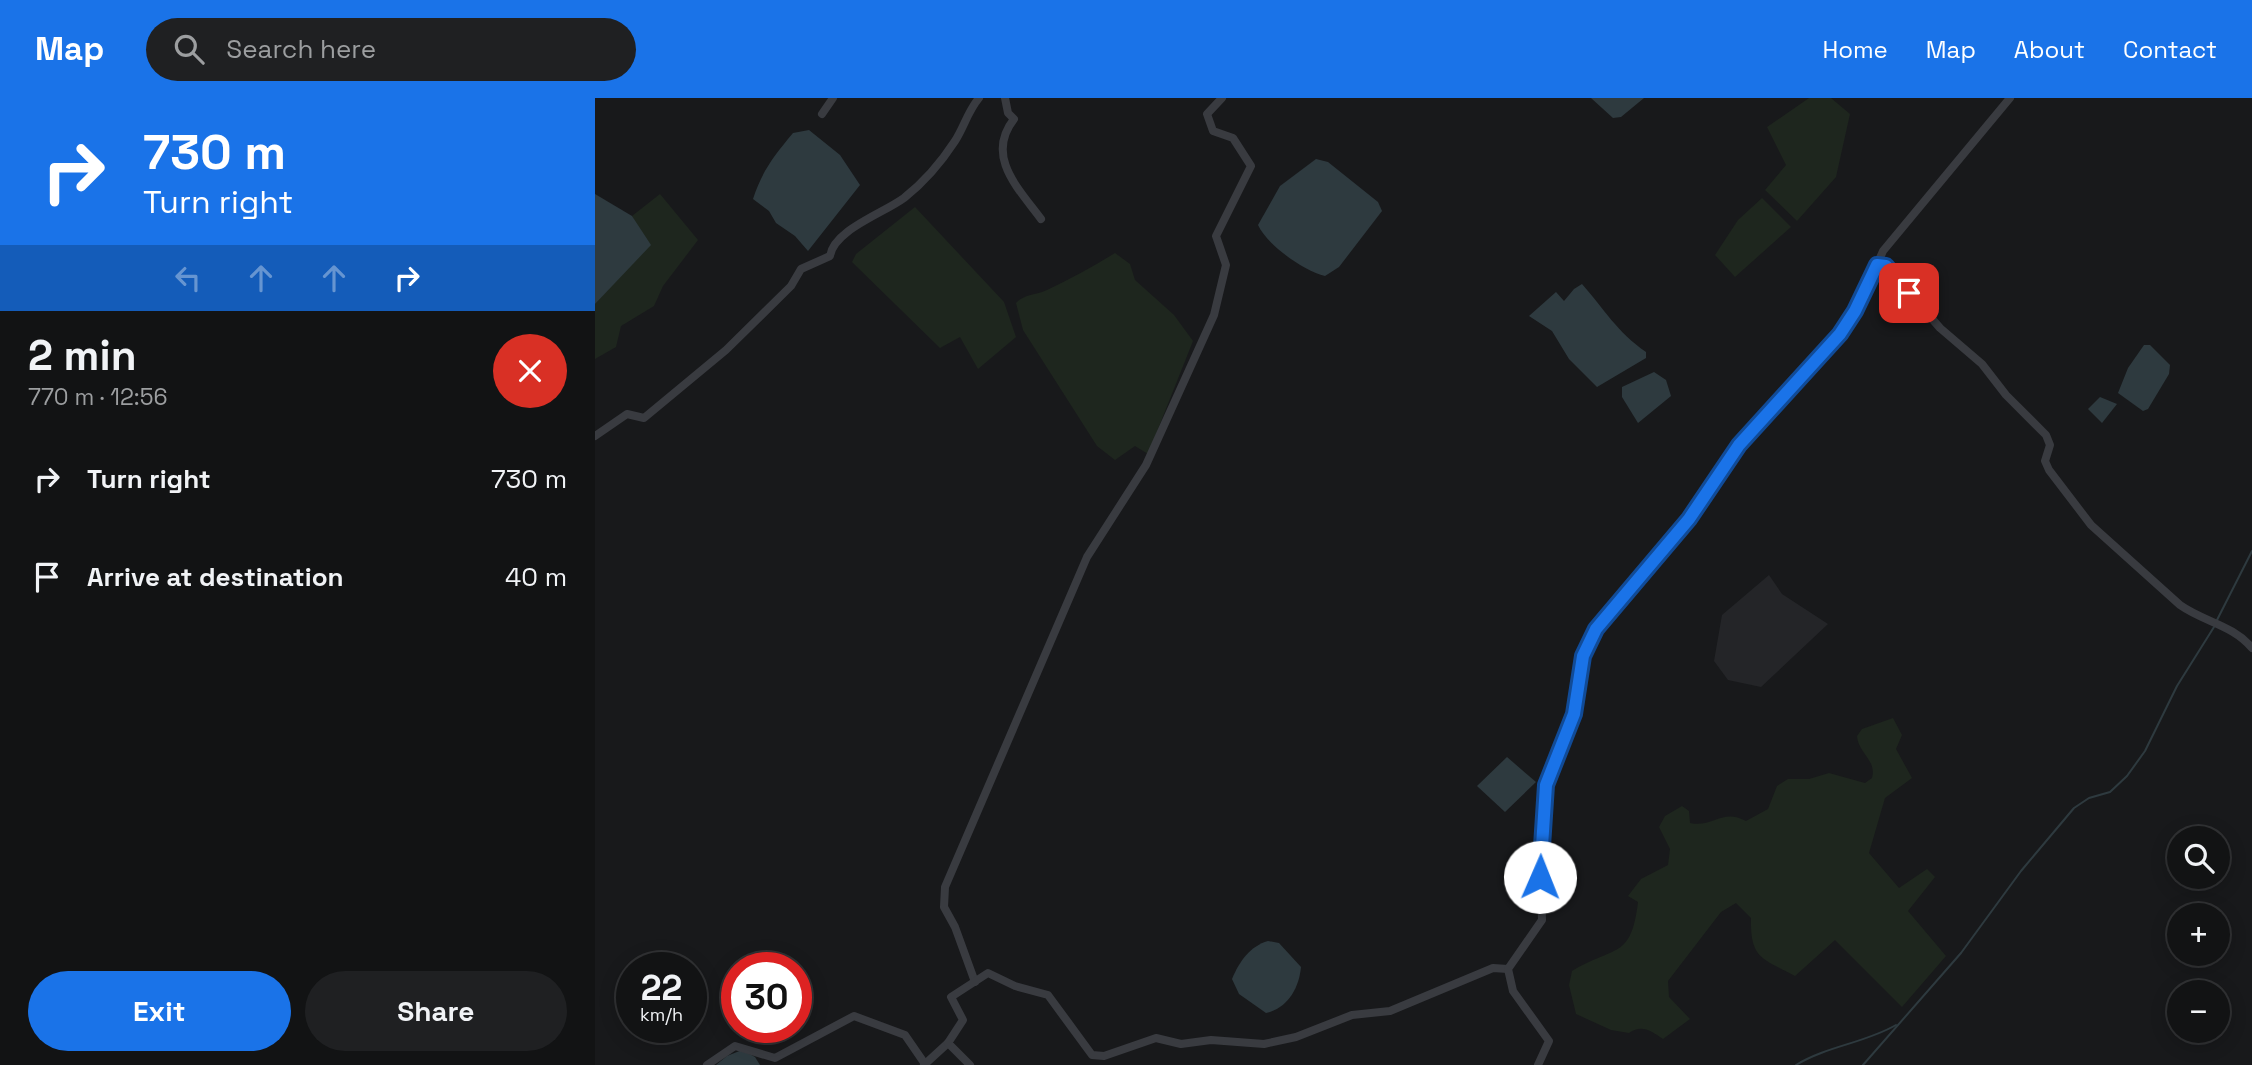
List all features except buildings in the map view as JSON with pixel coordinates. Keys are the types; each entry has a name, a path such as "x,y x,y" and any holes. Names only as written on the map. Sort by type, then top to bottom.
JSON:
{"street":[{"path":"822,114 832,98"},
{"path":"595,436 627,414 644,418 654,414 684,383 726,350 791,286 801,269 830,256 831,246 846,231 867,222 908,195 955,141 979,98"},
{"path":"1005,98 1008,113 1014,119 1001,146 1002,162 1041,219"},
{"path":"975,982 955,927 944,907 945,887 1087,556 1146,465 1214,315 1226,265 1216,236 1251,166 1233,138 1213,131 1207,114 1222,98"},
{"path":"1538,1065 1549,1041 1513,991 1508,969 1542,920 1540,858 1546,785 1574,714 1583,656 1596,629 1696,509 1739,445 1840,334 1855,311 1883,251 2010,98"},
{"path":"1877,265 1886,266 1940,328 1982,364 2024,415 2046,435 2050,445 2045,461 2049,470 2091,525 2193,615 2238,634 2252,648"},
{"path":"707,1065 736,1046 775,1058 854,1016 905,1035 925,1065 948,1043 963,1020 951,997 988,973 1015,986 1048,995 1092,1055 1104,1056 1156,1038 1181,1044 1211,1040 1264,1044 1296,1037 1352,1015 1390,1011 1493,968 1508,969"},
{"path":"948,1043 970,1065"}],"shaded area":[{"path":"1591,98 1644,98 1621,117 1613,118"},
{"path":"1809,98 1831,98 1850,114 1836,177 1797,221 1765,190 1786,165 1767,127"},
{"path":"809,130 840,155 860,185 808,251 795,236 776,223 769,211 753,199 765,172 786,141 793,133"},
{"path":"1316,159 1328,162 1378,202 1382,211 1339,267 1325,276 1307,269 1287,256 1269,241 1258,225 1280,186"},
{"path":"595,194 632,216 651,245 595,304"},
{"path":"660,194 698,240 663,286 654,306 621,326 616,347 595,359 595,304 618,278 640,233 632,216"},
{"path":"1762,198 1791,227 1735,277 1715,255 1738,220"},
{"path":"915,207 1004,302 1016,337 978,369 960,337 940,348 852,262 856,254"},
{"path":"1115,253 1130,264 1135,280 1174,315 1193,341 1148,454 1135,446 1115,460 1097,446 1023,330 1016,303 1064,282"},
{"path":"1582,284 1619,328 1646,352 1646,358 1597,387 1569,359 1552,331 1529,316 1556,292 1564,301"},
{"path":"2144,345 2150,345 2170,365 2169,374 2148,409 2143,411 2118,393 2128,368"},
{"path":"1654,372 1666,380 1671,396 1638,423 1622,397 1622,387"},
{"path":"2100,397 2117,404 2102,423 2088,409"},
{"path":"1769,575 1782,594 1828,624 1761,687 1728,680 1714,661 1722,615"},
{"path":"1893,718 1902,735 1896,749 1912,778 1885,798 1869,853 1899,888 1927,869 1935,877 1908,911 1946,956 1902,1007 1835,940 1795,976 1766,961 1760,956 1753,942 1751,918 1736,903 1721,912 1668,981 1669,997 1690,1019 1663,1039 1642,1029 1629,1033 1611,1030 1576,1014 1569,985 1572,971 1610,953 1625,942 1631,934 1638,902 1628,896 1641,879 1668,865 1670,849 1659,827 1665,816 1682,806 1689,811 1690,823 1705,823 1724,817 1746,821 1768,809 1777,786 1788,779 1809,779 1829,773 1865,783 1872,778 1872,766 1860,747 1857,736 1862,729"},
{"path":"1507,757 1536,782 1505,812 1477,786"},
{"path":"1268,941 1279,943 1301,967 1291,996 1280,1007 1266,1013 1239,994 1232,979 1246,956"},
{"path":"742,1050 755,1057 760,1065 716,1065 727,1056"}],"waterway":[{"path":"2217,620 2252,551"},
{"path":"1863,1065 1961,953 2021,871 2074,808 2089,798 2110,792 2127,776 2145,751 2177,686 2214,627"},
{"path":"1796,1065 1820,1053 1896,1025"}],"route":[{"path":"1540,877 1546,785 1574,714 1583,656 1596,629 1704,500 1739,445 1772,405 1840,334 1863,297 1877,265 1886,266 1909,293"}]}
